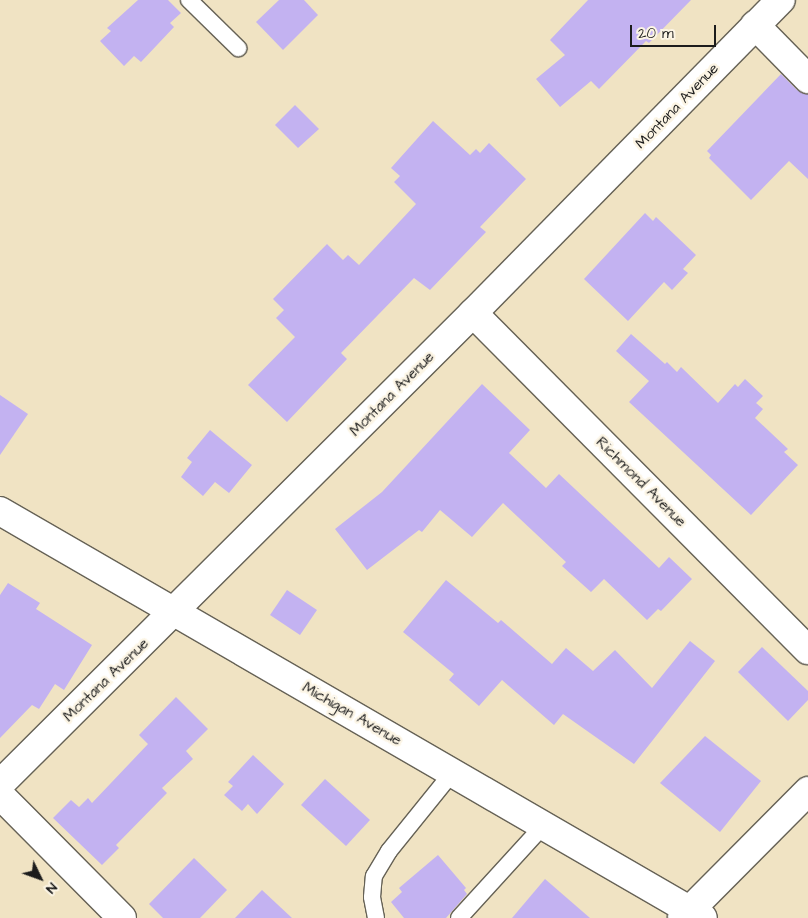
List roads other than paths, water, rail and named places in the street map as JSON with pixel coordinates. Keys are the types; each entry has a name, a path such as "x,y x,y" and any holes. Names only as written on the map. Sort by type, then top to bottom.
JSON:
{"street":[{"name":"Montana Avenue","path":"0,784 176,612 781,0"},
{"path":"756,25 808,80"},
{"name":"Richmond Avenue","path":"473,313 808,650"},
{"name":"Michigan Avenue","path":"0,511 543,826 691,916"},
{"path":"691,916 808,792"},
{"path":"0,795 122,918"}],"lane":[{"path":"189,0 238,48"},
{"path":"376,918 372,897 374,876 390,851 452,773"},
{"path":"459,918 543,826"}]}
